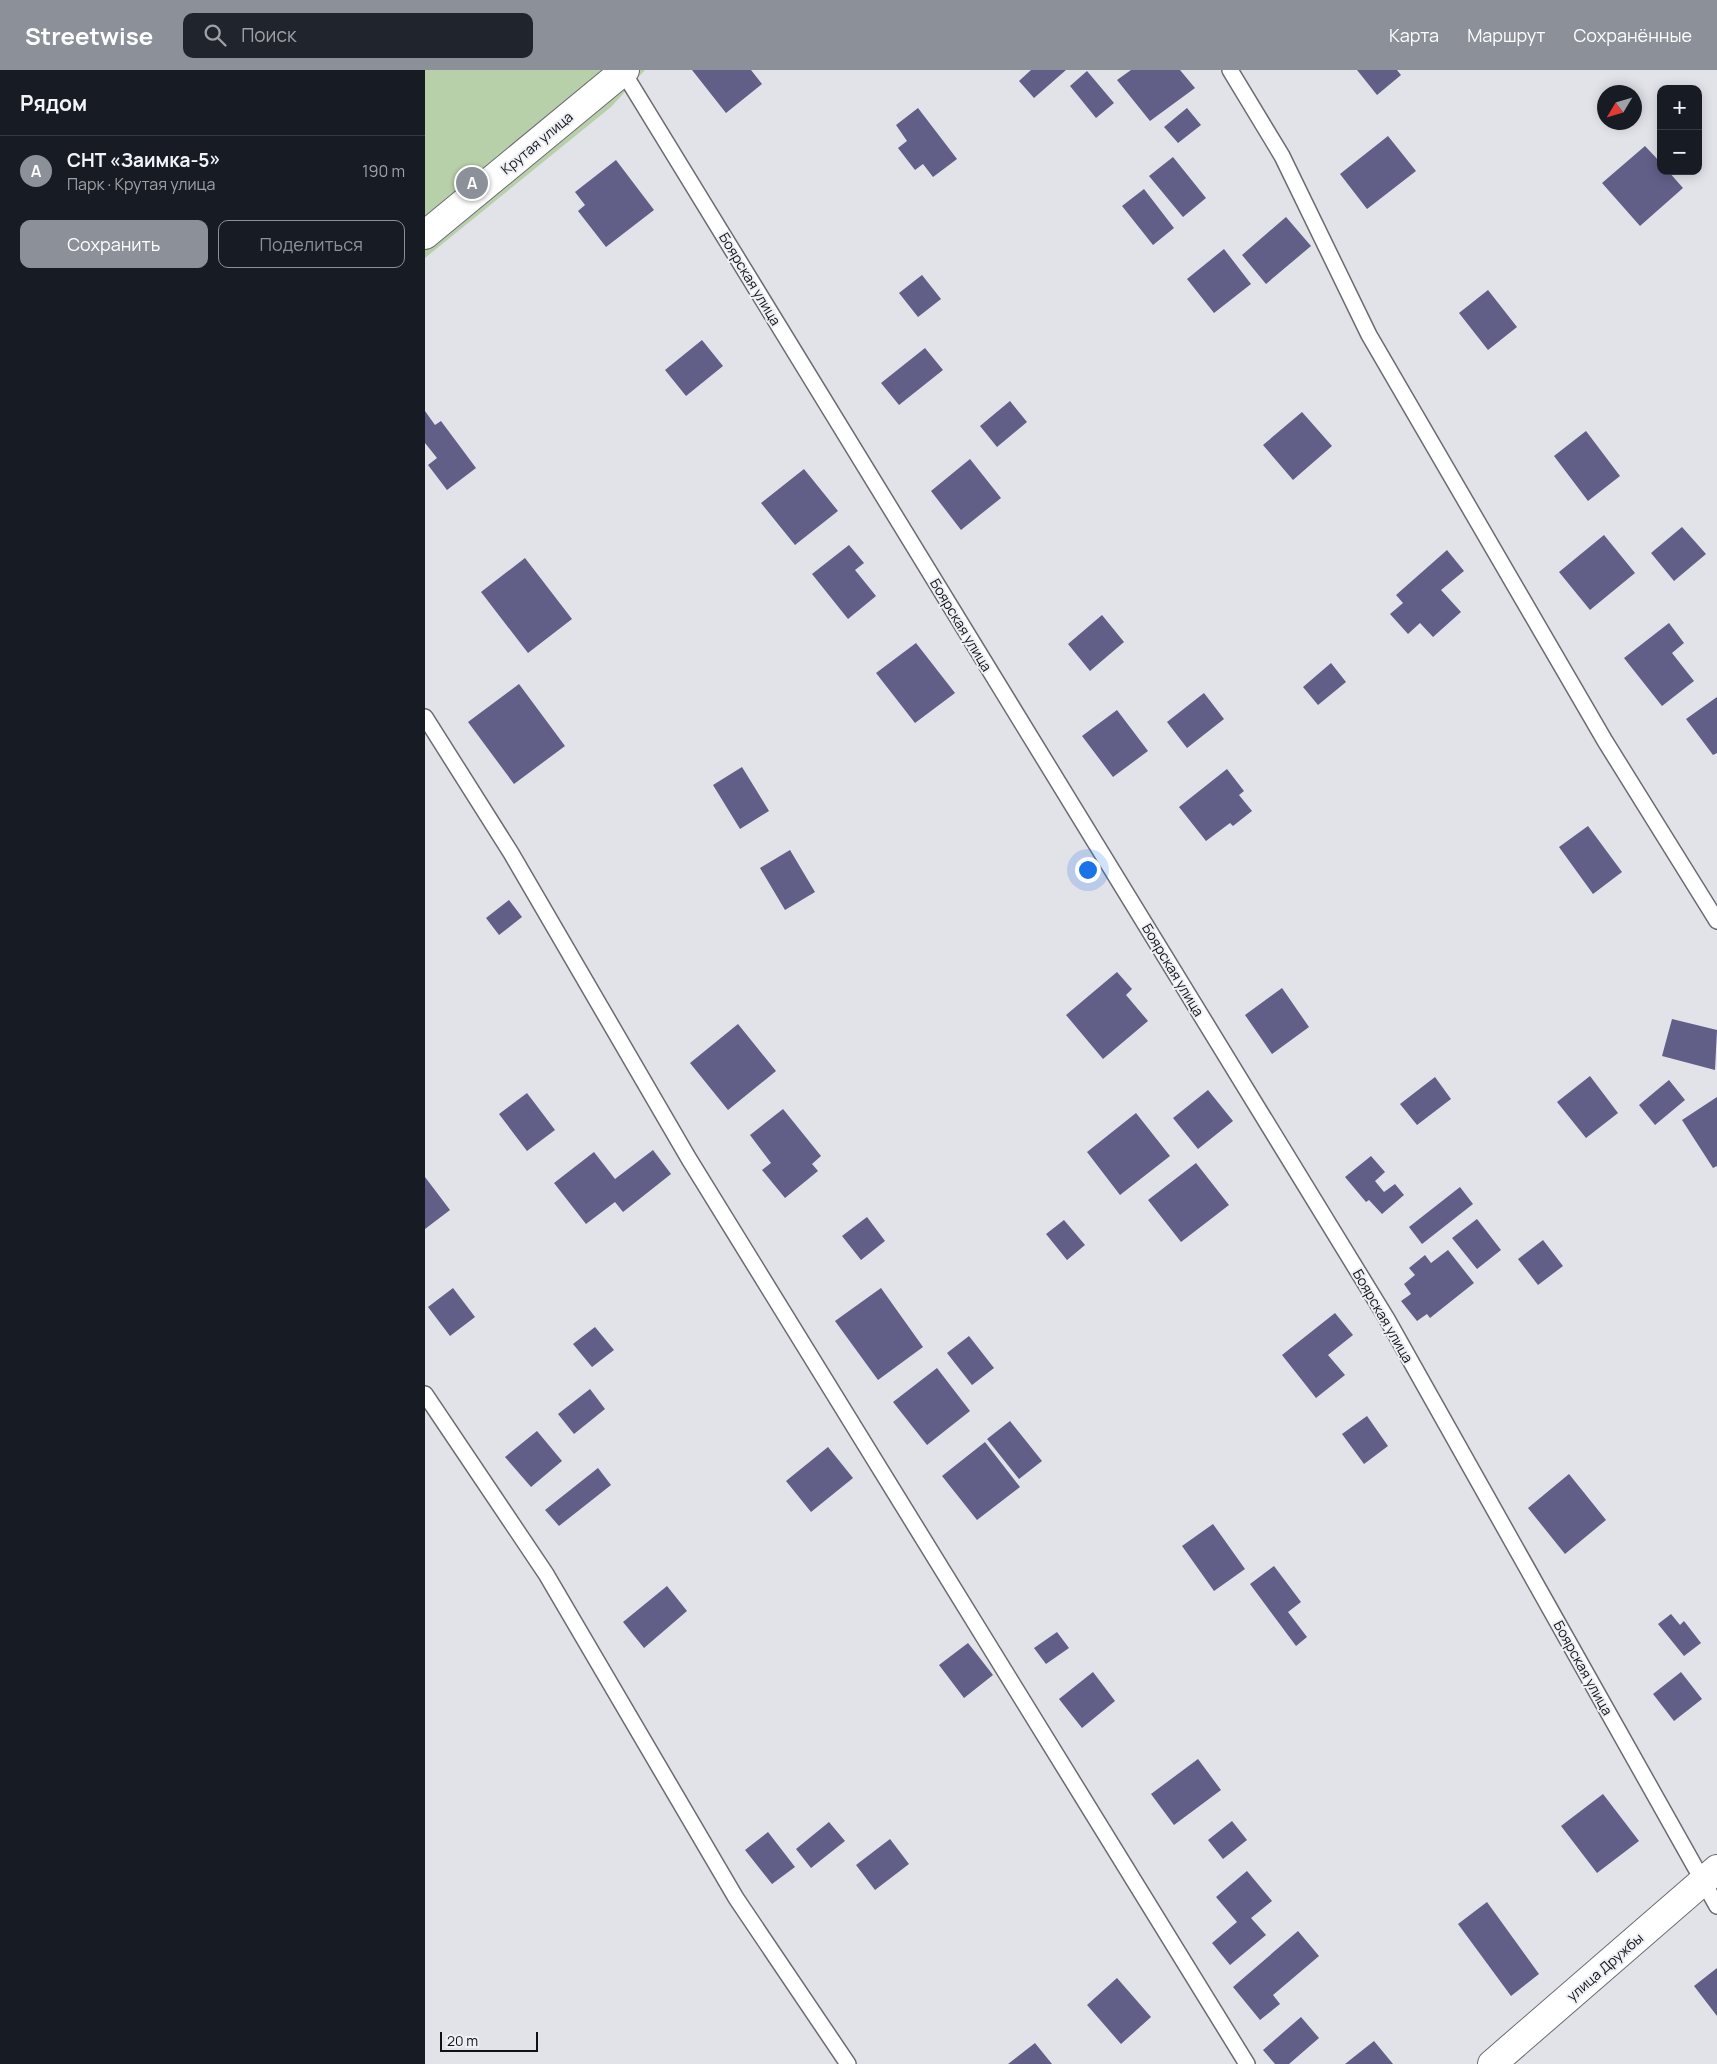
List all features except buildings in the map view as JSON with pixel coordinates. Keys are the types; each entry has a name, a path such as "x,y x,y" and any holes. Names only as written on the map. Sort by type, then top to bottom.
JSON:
{"street":[{"name":"Крутая улица","path":"425,236 623,71"},
{"name":"улица Дружбы","path":"1492,2064 1710,1876"}],"lane":[{"path":"1230,70 1282,156 1369,335 1605,741 1717,922"},
{"name":"Боярская улица","path":"623,71 1387,1320 1710,1876 1717,1906"},
{"path":"425,717 511,852 689,1159 1247,2064"},
{"path":"425,1394 545,1574 736,1898 848,2064"}],"green space":[{"path":"425,70 645,70 611,107 425,258"}],"place":[{"name":"СНТ «Заимка-5»","path":"472,183"}]}
